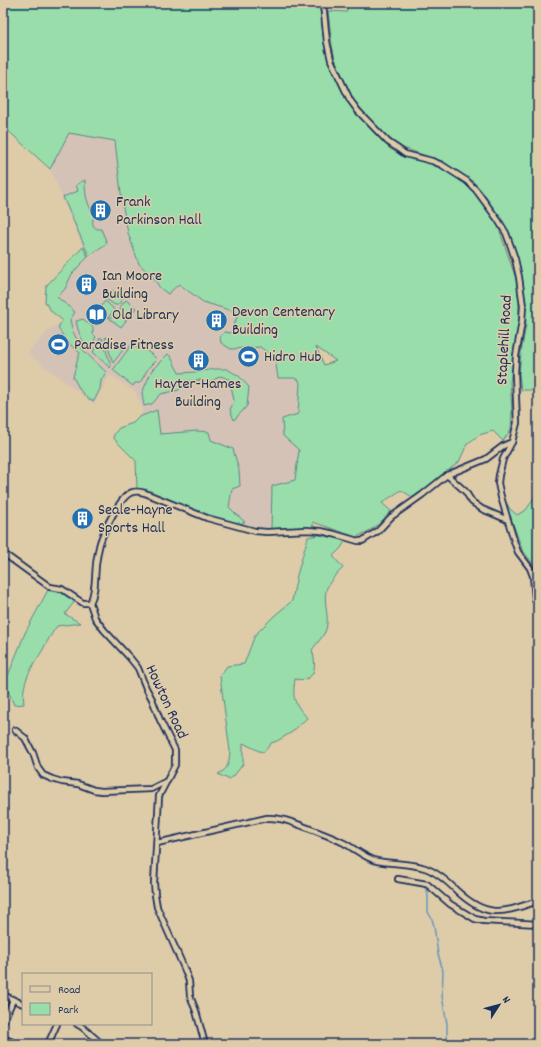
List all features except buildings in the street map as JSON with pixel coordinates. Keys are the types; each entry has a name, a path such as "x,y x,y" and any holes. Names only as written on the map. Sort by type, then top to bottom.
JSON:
{"street":[{"name":"Staplehill Road","path":"323,3 327,42 331,60 350,100 358,111 388,142 405,154 442,165 467,181 476,190 506,233 515,259 523,306 515,373 517,423 512,442 504,459 498,483 518,552 530,568 533,576 534,599 538,607"},
{"path":"3,553 50,587 62,589 82,603 90,603 93,597 96,559 100,540 116,508 131,492 145,492 207,518 255,531 321,531 362,541 378,531 391,517 447,475 486,459 503,446 512,442"},
{"path":"447,475 465,491 472,502 482,509 508,520"},
{"name":"Howton Road","path":"90,603 95,618 138,668 160,720 175,750 175,765 159,796 154,883 155,895 157,907 189,981 190,996 196,1011 205,1044"},
{"path":"15,730 25,738 33,753 38,768 43,775 62,782 78,784 94,790 151,789 156,790 159,796"},
{"path":"151,789 167,781"},
{"path":"157,843 267,818 281,818 328,836 376,860 425,868 446,879 474,905 484,909 505,911 538,901"},
{"path":"398,879 427,884 450,904 475,919 484,921 538,924"},
{"path":"3,995 22,1004"},
{"path":"3,1022 13,1000"},
{"path":"48,1044 57,1025"},
{"path":"79,1025 102,1044"},
{"path":"3,1038 17,1044"}],"shaded area":[{"path":"69,133 116,141 122,202 128,233 139,264 153,277 160,288 178,284 203,302 262,320 316,347 313,528 271,530 209,515 137,452 142,407 135,392 110,375 94,404 27,353 53,326 59,325 62,320 52,312 45,302 46,286 83,247 50,169"}],"green space":[{"path":"3,3 319,3 328,61 353,109 390,149 413,160 425,161 453,174 471,188 498,226 516,279 519,299 519,320 510,382 512,411 511,429 503,441 493,431 479,435 467,444 459,462 414,498 401,490 382,503 391,511 375,527 356,537 313,522 313,528 271,530 272,486 295,480 299,450 283,436 282,419 298,414 299,380 294,378 278,378 275,358 260,347 231,349 221,343 220,337 224,332 231,333 239,313 203,302 179,284 168,294 160,288 153,277 139,264 128,233 122,202 115,141 69,133 50,169 3,126","holes":["316,347 336,361 324,365"]},
{"path":"346,3 538,3 538,390 521,390 519,374 526,325 525,302 522,276 514,249 504,224 481,190 461,173 439,160 400,147 378,129 353,99 335,59 328,11 347,12"},
{"path":"85,180 87,199 94,216 93,226 101,229 107,243 89,256 63,197 78,191 76,185"},
{"path":"83,247 88,257 72,274 65,289 57,297 75,312 70,320 73,332 83,350 106,372 94,401 87,398 80,390 73,377 80,353 67,342 58,328 62,320 52,312 45,302 46,286"},
{"path":"113,290 123,298 118,305 115,305 106,299"},
{"path":"126,300 136,308 129,317 120,310 120,307"},
{"path":"105,301 114,310 108,318 98,310"},
{"path":"116,312 127,319 121,327 110,319"},
{"path":"83,319 93,327 93,334 96,337 89,350 84,343 76,321"},
{"path":"106,337 123,350 113,363 105,338"},
{"path":"100,338 102,338 111,366 110,368 93,352"},
{"path":"132,344 138,349 142,347 157,359 149,367 140,383 135,383 133,386 113,370"},
{"path":"168,354 179,373 227,369 239,376 249,387 247,406 234,420 230,410 234,401 230,380 221,376 208,383 203,380 185,381 179,390 161,394 152,404 144,406 142,393 152,370"},
{"path":"157,410 160,434 197,431 209,432 211,440 233,449 239,470 240,486 232,489 229,507 245,522 240,524 208,516 146,490 137,489 136,461 113,437 119,428 133,423 139,417"},
{"path":"538,492 538,596 536,568 522,549 504,499 510,509 517,515 526,510"},
{"path":"319,535 346,540 333,556 343,568 331,581 326,591 325,601 327,627 324,634 312,650 314,656 313,672 311,676 302,680 295,679 295,700 307,718 292,732 271,743 263,752 243,743 243,764 233,777 228,779 218,774 224,770 229,762 230,751 220,676 227,666 244,664 255,635 292,601 297,575 308,537"},
{"path":"48,590 63,592 75,601 65,614 80,623 57,626 25,682 23,696 24,704 14,705 5,683 25,633"}],"waterway":[{"path":"416,885 424,887 427,890 428,912 434,926 438,954 443,971 442,996 447,1024 447,1044"}],"place":[{"name":"Frank Parkinson Hall","path":"101,211"},
{"name":"Ian Moore Building","path":"87,285"},
{"name":"Old Library","path":"96,315"},
{"name":"Devon Centenary Building","path":"217,321"},
{"name":"Paradise Fitness","path":"59,345"},
{"name":"Hidro Hub","path":"249,357"},
{"name":"Hayter-Hames Building","path":"198,360"},
{"name":"Seale-Hayne Sports Hall","path":"83,519"}]}
